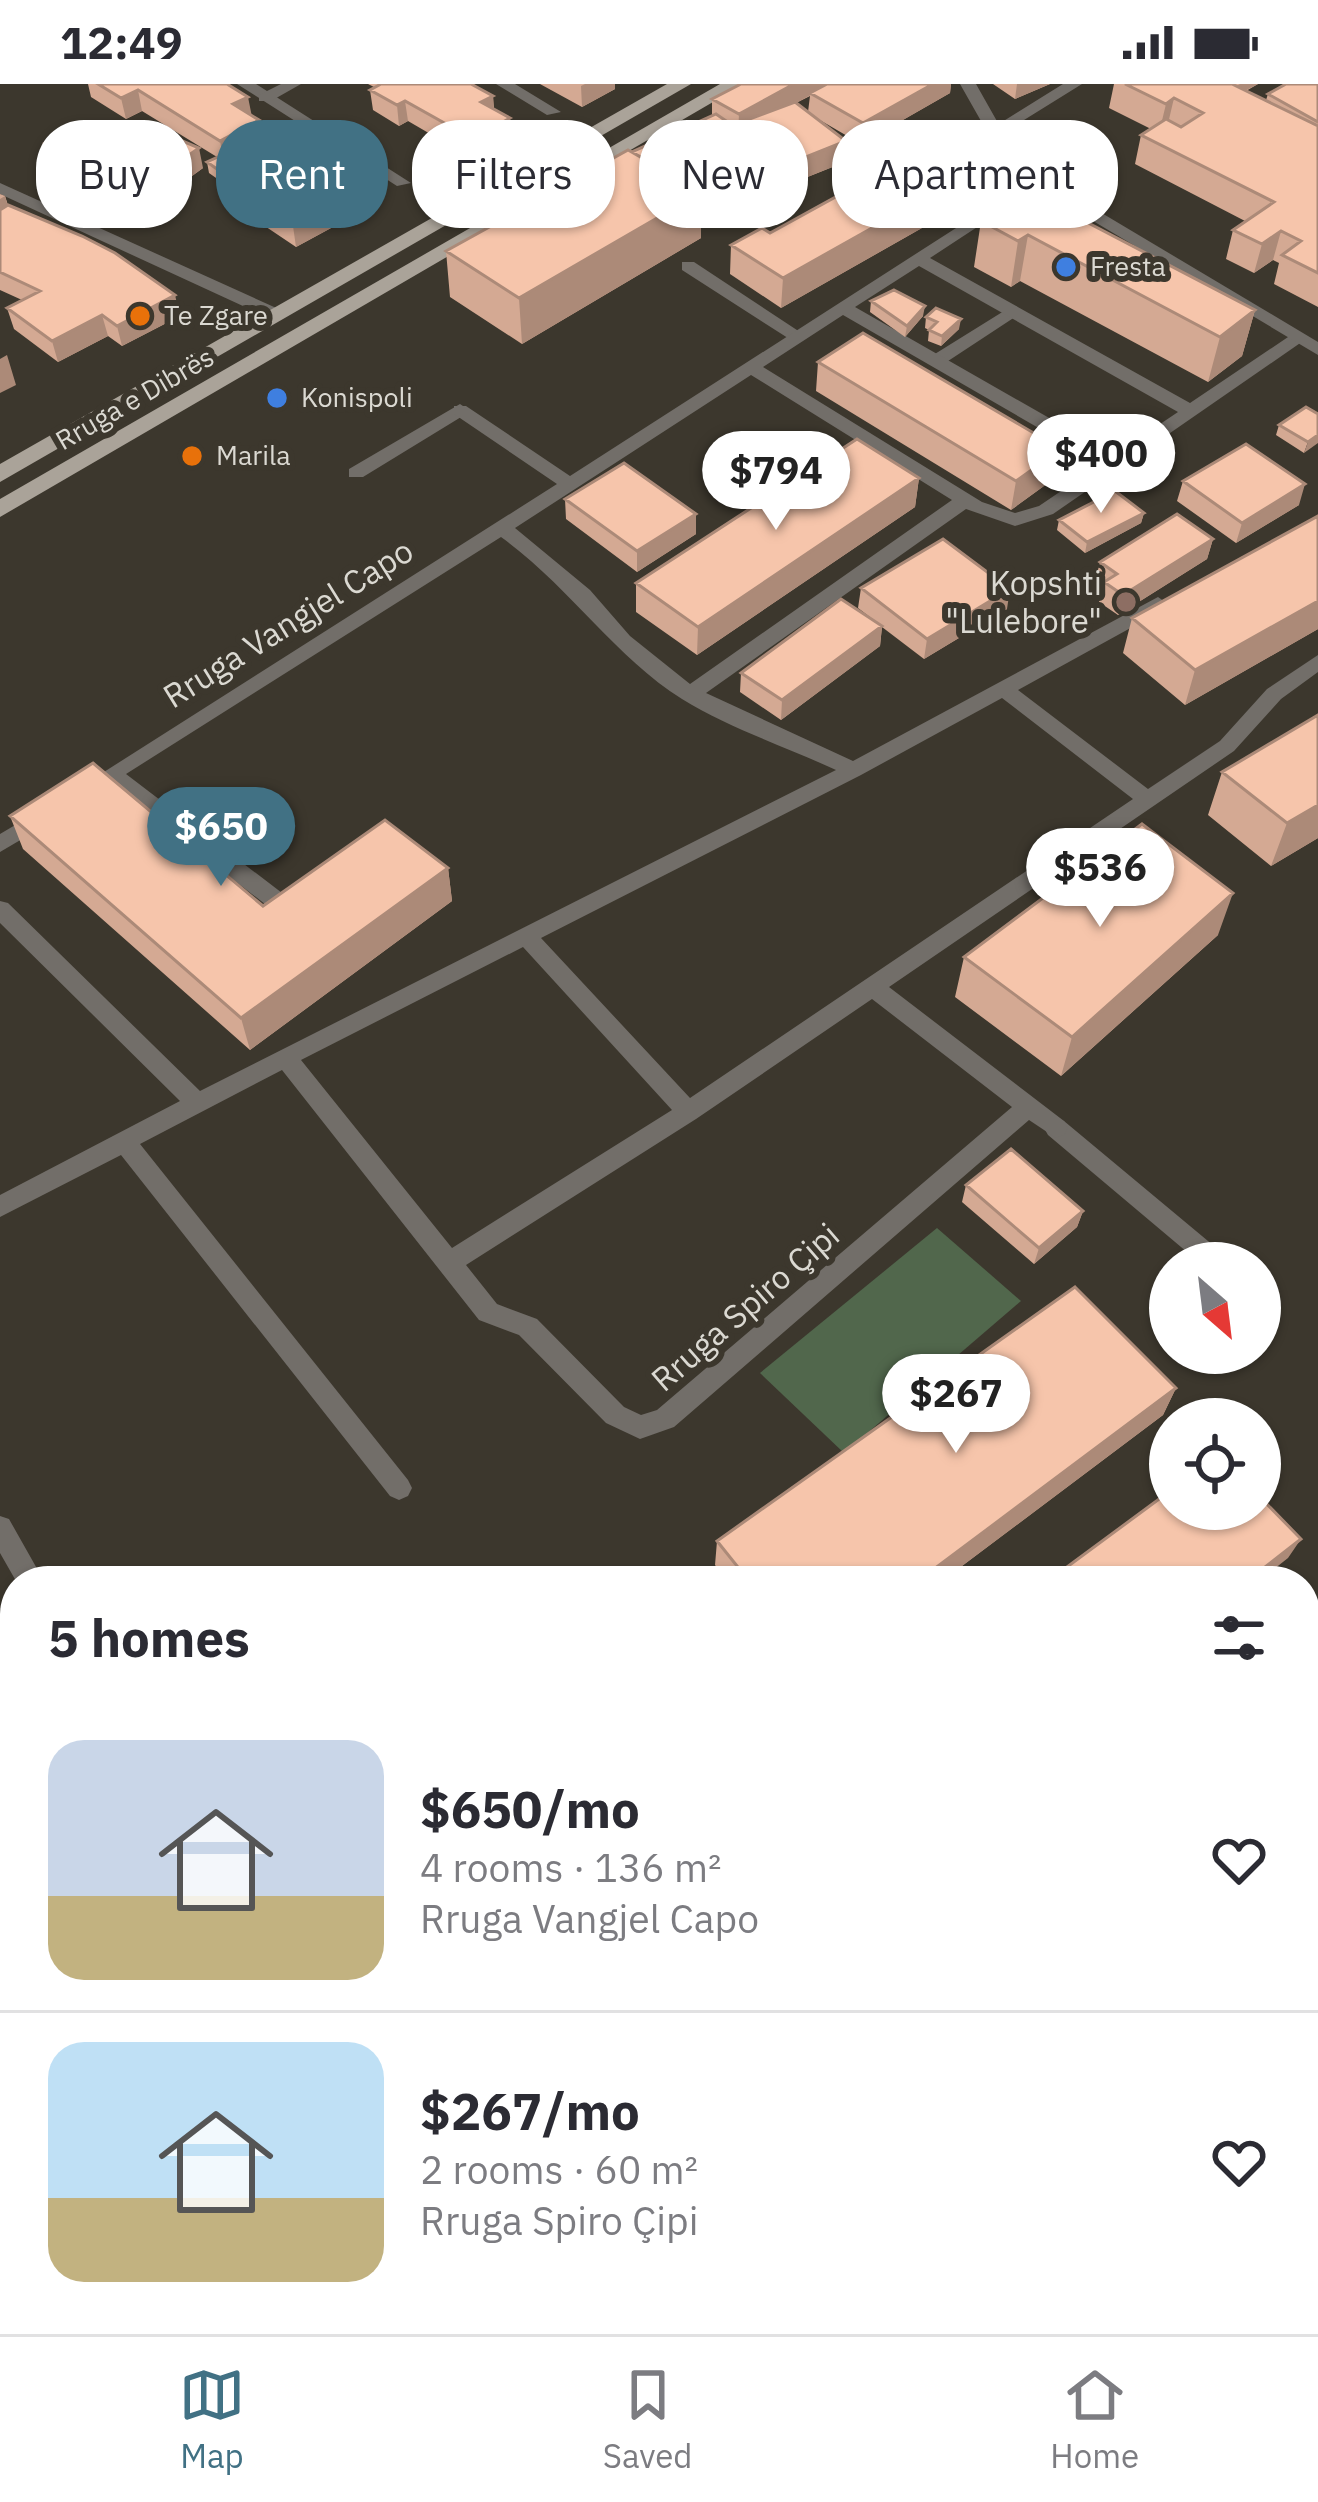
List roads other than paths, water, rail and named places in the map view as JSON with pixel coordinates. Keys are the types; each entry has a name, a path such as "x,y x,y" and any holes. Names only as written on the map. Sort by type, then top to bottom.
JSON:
{"main road":[{"name":"Rruga e Dibrës","path":"0,474 681,84"},
{"name":"Rruga e Dibrës","path":"0,508 734,84"}],"street":[{"path":"244,84 403,183"},
{"path":"266,98 293,84"},
{"path":"504,84 553,112"},
{"path":"968,84 988,120"},
{"path":"1014,120 1075,84"},
{"path":"0,188 277,315"},
{"name":"Rruga Vangjel Capo","path":"74,797 964,228"},
{"path":"1114,228 1318,350"},
{"path":"918,258 1192,412"},
{"path":"688,266 797,336"},
{"path":"842,307 1115,464"},
{"path":"936,362 1012,310"},
{"path":"751,367 966,500 998,517 1015,520 1046,510 1297,339"},
{"path":"356,473 460,410 568,484"},
{"path":"690,694 966,500"},
{"path":"500,527 538,554 623,641 690,694 854,770"},
{"path":"0,1207 285,1057 854,770 1171,598"},
{"path":"449,1263 688,1112 1227,746 1274,694 1318,662"},
{"path":"1002,688 1148,800"},
{"path":"111,774 278,902"},
{"path":"0,844 55,809"},
{"path":"0,909 196,1103"},
{"path":"526,936 688,1112"},
{"path":"871,986 1056,1128 1192,1242"},
{"name":"Rruga Spiro Çipi","path":"285,1057 488,1312 528,1327 615,1415 640,1427 665,1419 1028,1107"},
{"path":"124,1141 399,1488"},
{"path":"0,1528 23,1566"}],"place":[{"name":"Fresta","path":"1066,267"},
{"name":"Te Zgare","path":"140,316"},
{"name":"Konispoli","path":"277,398"},
{"name":"Marila","path":"192,456"},
{"name":"Kopshti \"Lulebore\"","path":"1126,602"}]}
